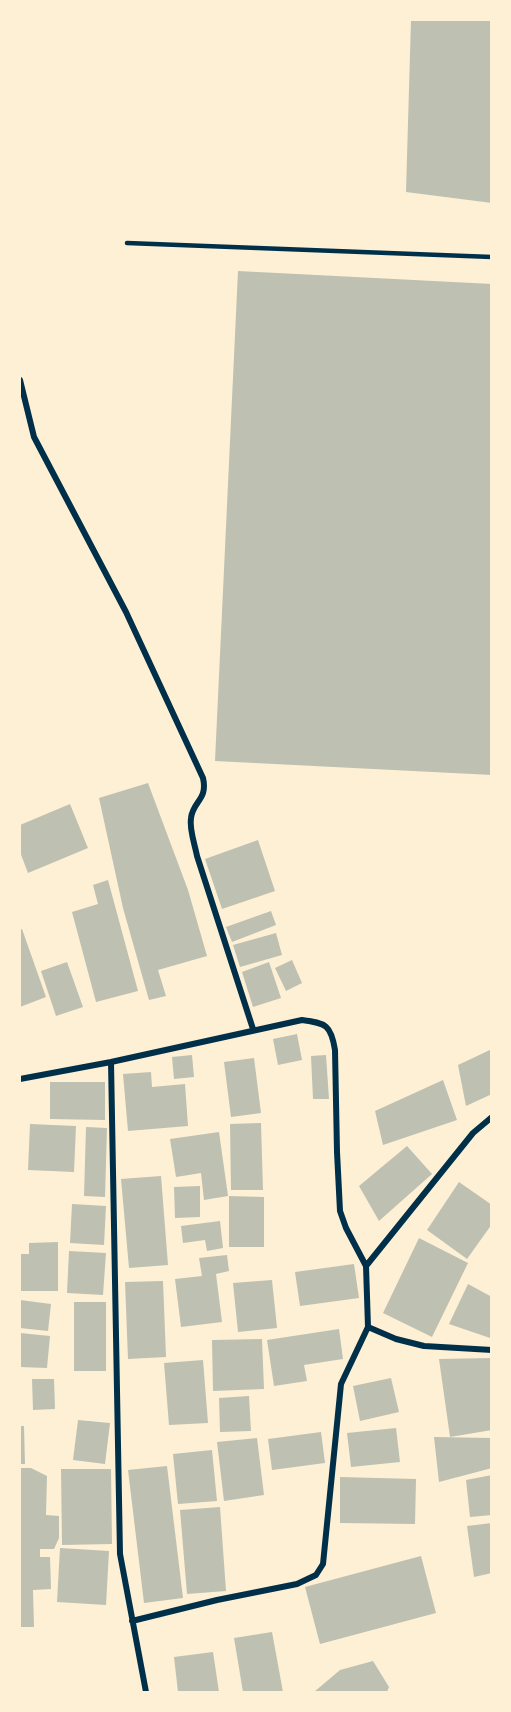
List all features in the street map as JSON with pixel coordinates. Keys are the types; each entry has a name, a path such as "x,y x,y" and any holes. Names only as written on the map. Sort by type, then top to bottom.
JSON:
{"street":[{"path":"20,380 34,437 126,612 203,778 205,787 191,818 191,828 197,856 253,1029"},
{"path":"20,1079 111,1062 302,1020 324,1024 333,1035 340,1211 346,1228 366,1266 368,1327 341,1384 323,1564 316,1575 297,1584 216,1600 132,1621"},
{"path":"111,1062 120,1554 146,1692"},
{"path":"366,1266 473,1133 492,1118"},
{"path":"368,1327 396,1339 424,1346 492,1350"}],"lane":[{"path":"127,243 492,257"}],"building":[{"path":"411,20 492,20 492,203 406,192"},
{"path":"238,271 492,284 492,775 215,761"},
{"path":"148,783 188,890 207,956 158,970 166,996 149,1000 123,908 99,798"},
{"path":"70,804 88,848 28,873 20,852 20,825"},
{"path":"258,840 275,891 222,909 205,859"},
{"path":"108,880 138,991 96,1002 72,912 98,904 93,885"},
{"path":"271,911 276,925 232,942 226,927"},
{"path":"22,929 46,997 20,1007 20,930"},
{"path":"276,933 282,955 240,967 233,945"},
{"path":"292,960 302,983 286,991 275,968"},
{"path":"67,962 83,1007 56,1016 41,971"},
{"path":"269,962 281,998 253,1007 242,972"},
{"path":"297,1034 302,1060 278,1065 273,1039"},
{"path":"492,1049 492,1094 466,1106 458,1065"},
{"path":"192,1055 194,1077 174,1079 172,1057"},
{"path":"326,1055 329,1099 313,1099 311,1056"},
{"path":"254,1058 261,1113 231,1117 224,1062"},
{"path":"151,1072 152,1087 185,1084 188,1126 128,1131 123,1074"},
{"path":"443,1080 457,1120 383,1145 375,1111"},
{"path":"50,1082 105,1082 105,1120 50,1119"},
{"path":"261,1123 263,1190 231,1190 230,1124"},
{"path":"30,1124 76,1126 74,1172 28,1170"},
{"path":"86,1127 107,1128 105,1197 84,1196"},
{"path":"219,1132 228,1196 204,1200 201,1173 176,1177 170,1139"},
{"path":"407,1146 432,1174 379,1221 359,1186"},
{"path":"161,1176 168,1265 129,1268 121,1179"},
{"path":"459,1182 492,1205 492,1224 467,1259 427,1230"},
{"path":"200,1186 200,1217 175,1218 174,1187"},
{"path":"229,1196 264,1197 264,1247 229,1247"},
{"path":"72,1204 106,1206 104,1245 70,1243"},
{"path":"220,1221 223,1248 207,1251 205,1240 183,1243 181,1226"},
{"path":"419,1238 468,1263 432,1337 383,1313"},
{"path":"58,1242 58,1291 20,1291 20,1254 29,1254 29,1243"},
{"path":"69,1251 106,1253 103,1295 67,1293"},
{"path":"227,1255 229,1271 216,1274 222,1322 181,1327 175,1279 202,1276 199,1258"},
{"path":"354,1264 359,1298 300,1306 295,1272"},
{"path":"272,1280 277,1328 238,1332 233,1283"},
{"path":"163,1281 166,1357 128,1359 125,1282"},
{"path":"468,1284 492,1297 492,1335 490,1338 449,1324"},
{"path":"20,1300 51,1304 48,1331 20,1328"},
{"path":"74,1302 106,1302 106,1371 74,1371"},
{"path":"339,1329 343,1359 304,1365 307,1381 274,1386 267,1340"},
{"path":"20,1333 50,1336 47,1368 20,1367"},
{"path":"262,1339 264,1389 213,1391 212,1340"},
{"path":"492,1358 492,1430 450,1437 439,1359"},
{"path":"203,1360 208,1423 169,1425 164,1363"},
{"path":"391,1378 399,1412 360,1421 353,1386"},
{"path":"32,1379 54,1379 55,1409 33,1410"},
{"path":"249,1396 251,1431 220,1432 219,1398"},
{"path":"78,1420 110,1423 105,1464 73,1460"},
{"path":"20,1426 24,1426 25,1464 20,1464"},
{"path":"396,1428 400,1462 351,1467 347,1433"},
{"path":"321,1432 325,1463 272,1470 268,1439"},
{"path":"434,1437 492,1438 492,1468 439,1482"},
{"path":"257,1438 264,1495 224,1501 217,1442"},
{"path":"212,1450 217,1501 178,1504 173,1454"},
{"path":"167,1466 183,1598 144,1603 128,1470"},
{"path":"20,1468 31,1468 47,1476 46,1515 59,1516 59,1538 54,1549 40,1549 40,1557 50,1557 51,1589 33,1590 34,1627 20,1627"},
{"path":"61,1469 111,1469 112,1544 62,1545"},
{"path":"492,1475 492,1515 470,1517 466,1480"},
{"path":"340,1477 416,1479 415,1524 340,1523"},
{"path":"220,1507 226,1591 187,1594 180,1510"},
{"path":"492,1523 492,1573 474,1577 467,1526"},
{"path":"60,1548 109,1551 106,1605 57,1602"},
{"path":"421,1556 436,1613 320,1644 305,1587"},
{"path":"272,1632 283,1692 243,1692 234,1638"},
{"path":"213,1652 219,1692 178,1692 174,1657"},
{"path":"373,1661 389,1687 387,1692 314,1692 340,1670"}]}
